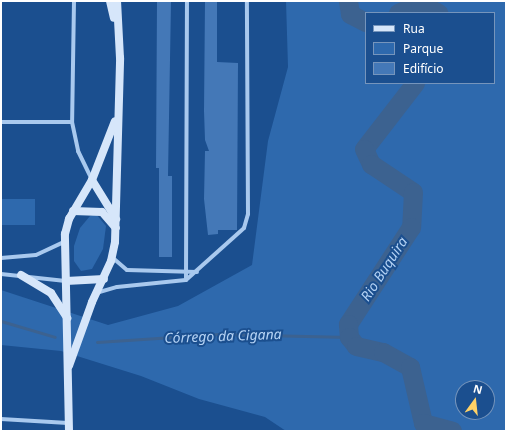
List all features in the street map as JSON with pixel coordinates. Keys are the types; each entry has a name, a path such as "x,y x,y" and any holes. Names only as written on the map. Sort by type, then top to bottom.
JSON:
{"main road":[{"path":"110,1 118,37"},
{"path":"69,366 96,294 104,279 112,257 116,229 117,1"},
{"path":"69,427 68,321 64,242 66,227 73,211 92,180 117,117"},
{"path":"92,180 117,220"},
{"path":"73,211 102,212 116,229"},
{"path":"21,275 51,293 68,321"},
{"path":"66,281 104,279"}],"street":[{"path":"74,1 72,122 78,151 92,180"},
{"path":"186,280 187,1"},
{"path":"96,294 117,287 186,280 236,239 247,222 247,1"},
{"path":"1,122 72,122"},
{"path":"1,258 36,255 64,242"},
{"path":"112,257 127,270 197,272"},
{"path":"1,274 66,281"},
{"path":"1,419 69,427"}],"green space":[{"path":"286,1 506,1 506,431 286,431 265,417 199,399 141,376 61,351 1,345 1,290 108,325 178,306 252,265 268,141 288,67"},
{"path":"1,199 35,199 35,225 1,225"},
{"path":"96,214 106,226 103,249 92,269 81,271 74,261 74,246 80,228 90,216"}],"building":[{"path":"157,1 171,1 168,176 172,176 172,257 159,257 159,168 156,168"},
{"path":"205,1 217,1 217,62 238,63 237,230 218,230 218,234 208,235 204,199 205,151 209,151 205,140 204,111"}],"waterway":[{"name":"Rio Buquira","path":"348,1 350,14 365,22"},
{"name":"Rio Buquira","path":"400,12 420,3 436,12"},
{"name":"Rio Buquira","path":"414,84 364,149 371,164 413,192 411,227 348,324 349,337 356,346 383,352 410,367 423,423 452,431"},
{"name":"Córrego da Cigana","path":"1,321 55,337"},
{"name":"Córrego da Cigana","path":"97,342 219,334 349,337"}]}
